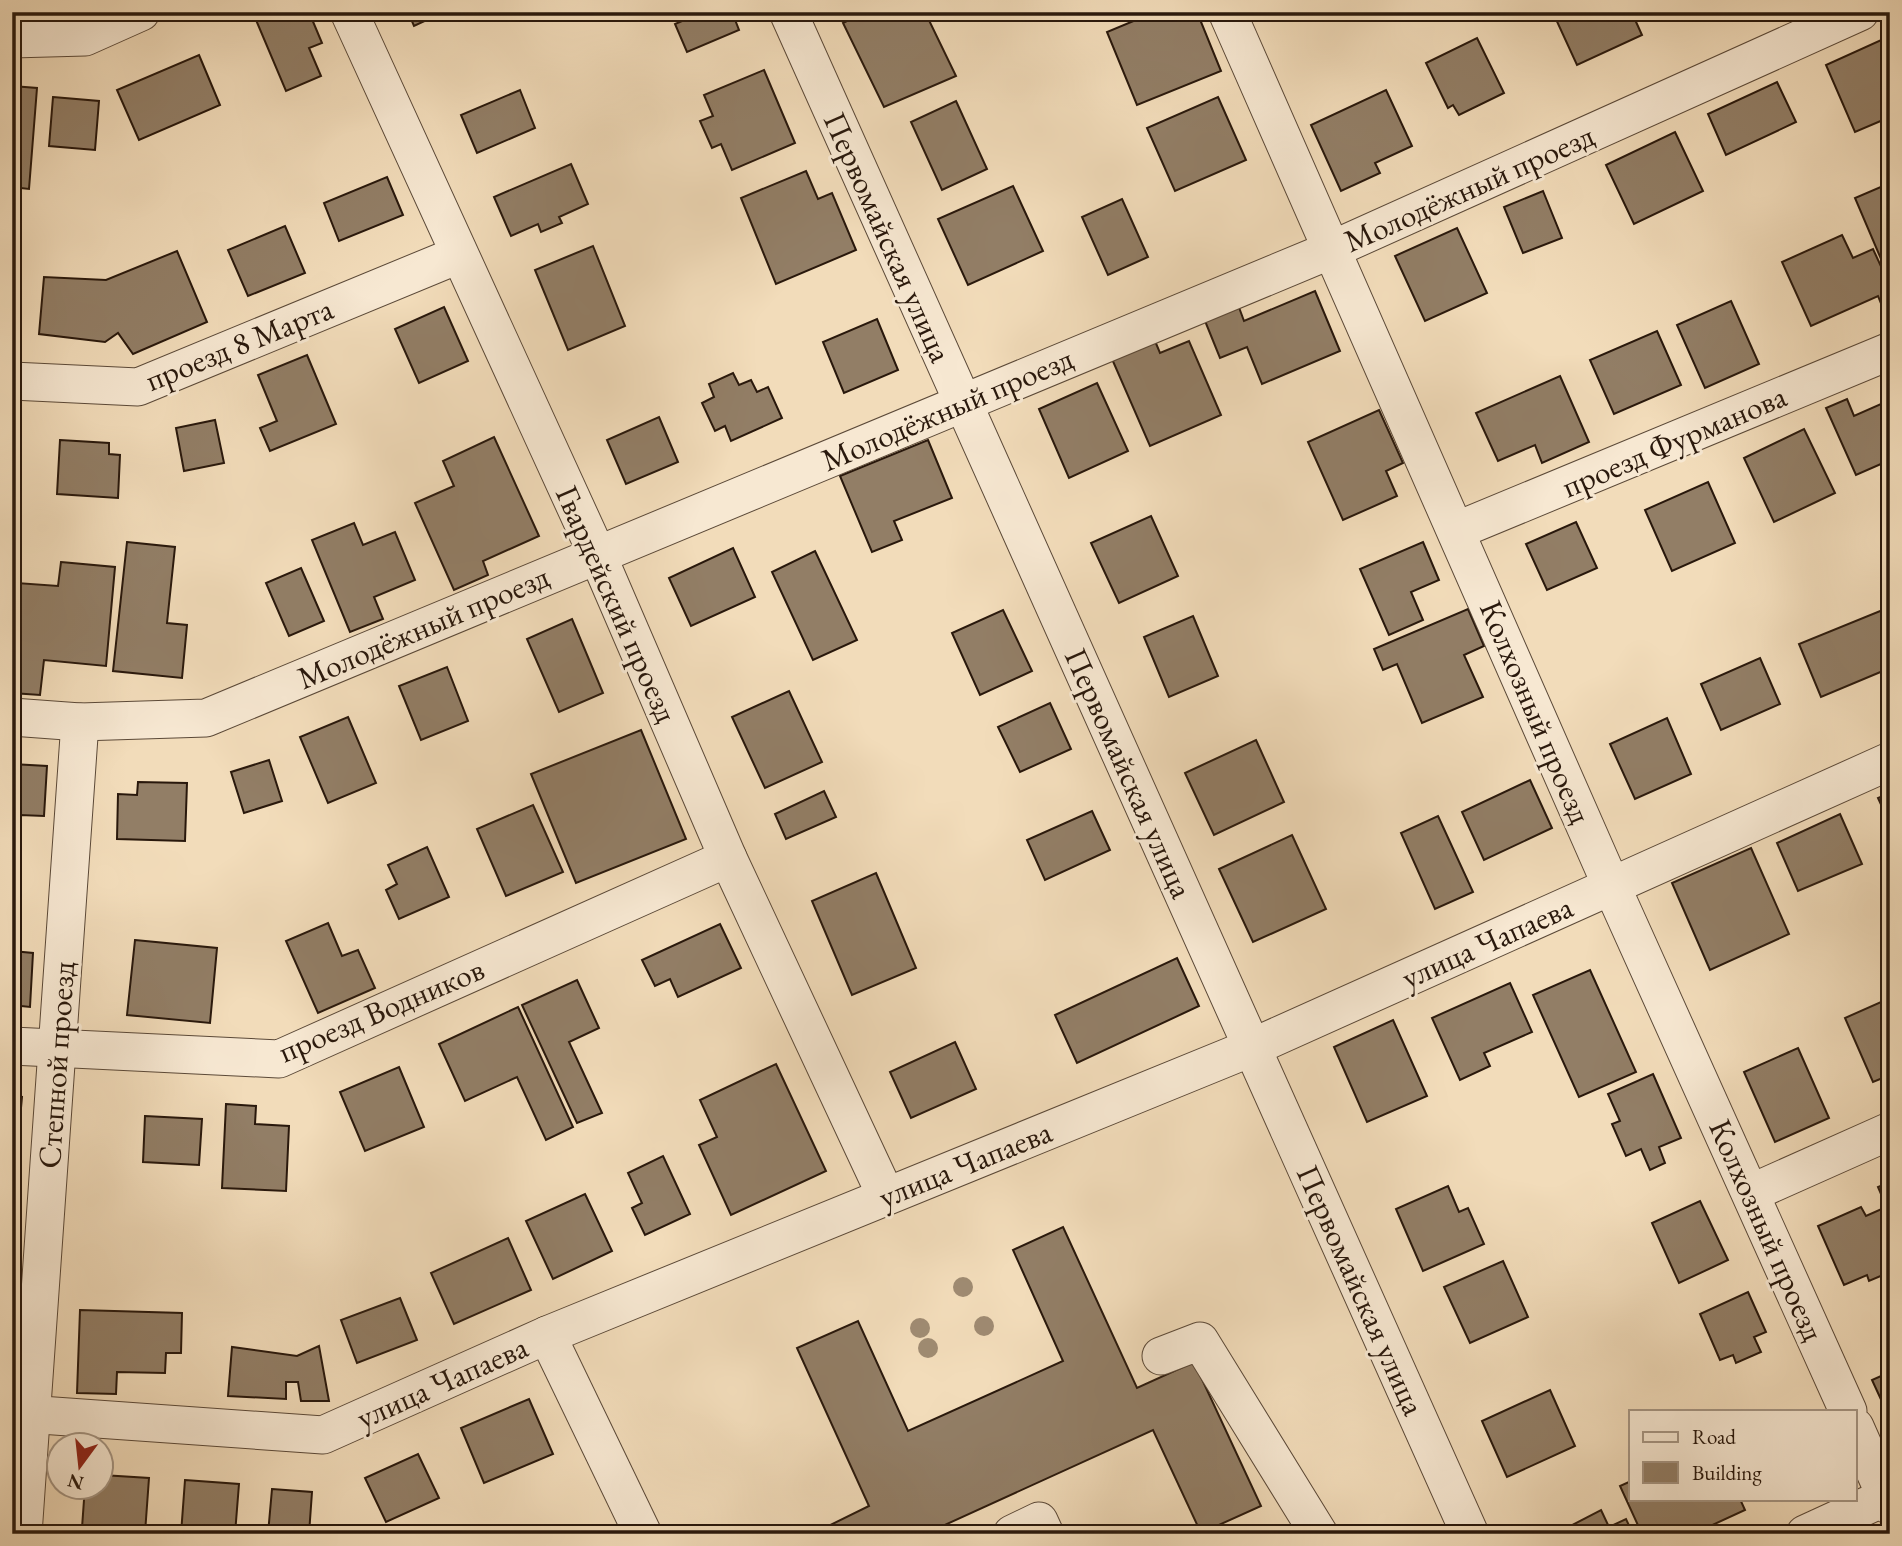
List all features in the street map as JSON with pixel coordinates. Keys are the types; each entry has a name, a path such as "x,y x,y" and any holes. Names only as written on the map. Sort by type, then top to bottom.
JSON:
{"street":[{"path":"12,39 85,37 141,12"},
{"name":"Гвардейский проезд","path":"349,12 597,554 728,858 886,1196"},
{"name":"Первомайская улица","path":"789,12 961,402 1470,1534"},
{"name":"Колхозный проезд","path":"1227,12 1458,530 1611,886 1848,1410"},
{"name":"Молодёжный проезд","path":"12,717 80,722 206,718 1331,250 1860,12"},
{"name":"проезд 8 Марта","path":"12,381 138,387 458,255"},
{"name":"проезд Фурманова","path":"1458,530 1890,351"},
{"name":"Степной проезд","path":"23,1534 22,1414 57,1049 80,722"},
{"name":"улица Чапаева","path":"22,1414 323,1435 547,1335 1253,1047 1890,761"},
{"name":"проезд Водников","path":"12,1046 279,1059 728,858"},
{"path":"1751,1193 1890,1131"},
{"path":"547,1335 643,1534"},
{"path":"1161,1356 1200,1341 1319,1534"},
{"path":"1805,1534 1888,1499 1856,1429"},
{"path":"1012,1534 1039,1521 1045,1534"}],"building":[{"path":"275,12 309,12 322,43 309,48 321,76 286,91 256,20"},
{"path":"408,12 444,12 414,26"},
{"path":"703,12 732,12 739,30 687,52 675,24"},
{"path":"864,12 925,12 956,76 884,107 843,23"},
{"path":"1155,12 1197,12 1221,71 1137,105 1107,32"},
{"path":"1560,12 1635,12 1632,13 1642,35 1577,65 1554,15"},
{"path":"1890,36 1890,117 1855,132 1826,65"},
{"path":"1477,38 1504,93 1459,115 1453,105 1448,108 1426,63"},
{"path":"199,55 220,105 139,140 117,90"},
{"path":"764,70 795,143 732,170 721,144 712,148 700,121 713,116 704,95"},
{"path":"1777,82 1796,122 1726,155 1708,114"},
{"path":"12,86 37,88 29,189 12,187"},
{"path":"520,90 535,128 477,153 461,115"},
{"path":"1386,90 1412,146 1375,163 1380,173 1341,191 1311,125"},
{"path":"53,97 99,101 95,150 49,146"},
{"path":"1218,97 1246,160 1175,191 1147,128"},
{"path":"956,101 987,169 942,190 911,122"},
{"path":"1675,132 1703,191 1634,224 1606,165"},
{"path":"571,164 588,204 559,217 562,223 541,232 538,224 511,236 494,197"},
{"path":"806,171 818,199 832,193 856,250 776,284 741,198"},
{"path":"387,177 403,215 339,241 324,203"},
{"path":"1890,183 1890,280 1855,198"},
{"path":"1013,186 1043,251 968,285 938,219"},
{"path":"1543,191 1562,238 1523,253 1504,207"},
{"path":"1122,199 1148,257 1108,275 1082,217"},
{"path":"285,226 305,273 248,296 228,250"},
{"path":"1457,228 1487,293 1425,321 1395,256"},
{"path":"1842,235 1853,258 1873,249 1890,286 1890,308 1884,311 1878,296 1811,326 1782,262"},
{"path":"593,246 625,326 568,350 535,270"},
{"path":"177,251 207,322 133,354 118,333 105,342 39,334 44,277 106,280"},
{"path":"1315,291 1340,351 1262,384 1247,347 1220,358 1203,316 1237,302 1244,321"},
{"path":"1731,301 1759,364 1705,388 1677,325"},
{"path":"444,307 468,361 419,383 395,329"},
{"path":"877,319 898,370 844,393 823,342"},
{"path":"1657,331 1681,385 1614,414 1590,360"},
{"path":"1155,341 1160,353 1189,341 1221,415 1150,446 1112,359"},
{"path":"307,355 336,424 270,451 260,428 277,421 258,375"},
{"path":"733,373 739,385 751,380 757,392 768,387 782,418 731,441 725,426 715,431 702,403 714,397 709,384"},
{"path":"1560,376 1589,442 1542,463 1535,445 1498,461 1476,413"},
{"path":"1097,383 1128,451 1069,478 1039,409"},
{"path":"1847,399 1854,416 1890,400 1890,460 1856,475 1826,408"},
{"path":"1379,410 1403,463 1386,471 1397,496 1343,520 1308,442"},
{"path":"659,417 678,462 626,484 607,440"},
{"path":"215,420 224,463 184,471 176,428"},
{"path":"1804,429 1835,493 1774,522 1744,458"},
{"path":"12,434 18,435 13,493 12,493"},
{"path":"494,437 539,536 483,561 488,575 454,590 415,503 454,486 443,461"},
{"path":"60,440 109,443 109,454 120,455 118,498 57,494"},
{"path":"928,440 952,498 894,521 902,540 872,552 840,476"},
{"path":"1708,482 1735,543 1672,571 1645,510"},
{"path":"1151,516 1178,576 1119,603 1091,543"},
{"path":"1576,522 1597,568 1547,590 1526,544"},
{"path":"354,523 363,545 395,532 415,580 374,597 383,619 350,632 312,540"},
{"path":"127,542 175,547 167,623 187,625 182,678 113,671"},
{"path":"1423,542 1439,580 1411,592 1423,620 1389,635 1360,569"},
{"path":"733,548 755,597 691,626 669,578"},
{"path":"815,551 857,640 813,660 772,572"},
{"path":"61,562 115,567 106,666 44,660 40,695 12,693 12,631 17,583 58,586"},
{"path":"301,568 324,621 289,636 266,583"},
{"path":"1890,607 1890,668 1821,697 1799,644"},
{"path":"1468,609 1484,646 1464,655 1483,697 1422,723 1397,664 1383,670 1374,649"},
{"path":"1003,610 1032,671 980,695 952,633"},
{"path":"1193,616 1218,676 1169,697 1144,637"},
{"path":"572,619 603,693 559,712 527,639"},
{"path":"1760,658 1780,704 1721,730 1701,684"},
{"path":"447,667 468,721 421,740 399,686"},
{"path":"789,691 822,762 765,788 732,717"},
{"path":"1050,703 1071,749 1020,772 998,727"},
{"path":"348,717 376,783 328,803 300,737"},
{"path":"1667,718 1691,774 1635,799 1610,744"},
{"path":"641,730 686,839 576,883 531,774"},
{"path":"1256,740 1284,802 1214,835 1185,773"},
{"path":"269,760 282,801 244,813 231,772"},
{"path":"12,764 47,766 44,816 20,815 19,829 12,828"},
{"path":"1530,780 1552,828 1484,860 1462,812"},
{"path":"138,782 187,783 185,841 117,839 118,794 137,795"},
{"path":"824,791 836,817 786,839 775,814"},
{"path":"1890,793 1890,824 1878,798"},
{"path":"533,805 563,872 506,896 477,829"},
{"path":"1092,811 1110,850 1045,880 1027,840"},
{"path":"1840,814 1862,864 1798,891 1777,843"},
{"path":"1438,816 1473,892 1435,909 1401,833"},
{"path":"1292,835 1326,909 1253,942 1219,869"},
{"path":"427,847 449,897 399,919 386,890 397,884 388,865"},
{"path":"1751,848 1789,934 1710,970 1672,883"},
{"path":"876,873 916,968 852,995 812,901"},
{"path":"328,923 342,956 358,950 375,988 318,1013 286,941"},
{"path":"720,924 741,968 678,997 670,979 655,986 642,960"},
{"path":"135,940 217,948 210,1023 127,1015"},
{"path":"12,951 33,953 30,1007 12,1005"},
{"path":"1177,958 1199,1006 1077,1063 1055,1015"},
{"path":"1590,970 1636,1072 1579,1097 1533,995"},
{"path":"577,980 599,1028 569,1042 602,1113 577,1123 522,1005"},
{"path":"1510,983 1532,1032 1484,1053 1490,1066 1460,1080 1432,1018"},
{"path":"1890,998 1890,1075 1873,1082 1845,1018"},
{"path":"518,1007 573,1127 546,1140 517,1077 465,1101 439,1044"},
{"path":"1393,1020 1427,1096 1367,1122 1334,1047"},
{"path":"955,1042 976,1089 911,1118 890,1072"},
{"path":"1798,1048 1829,1118 1775,1142 1744,1072"},
{"path":"776,1064 826,1171 731,1215 699,1145 717,1137 700,1100"},
{"path":"399,1067 424,1127 365,1151 340,1092"},
{"path":"1653,1074 1681,1138 1659,1147 1665,1163 1650,1170 1641,1149 1626,1156 1612,1124 1620,1121 1608,1094"},
{"path":"12,1096 22,1097 15,1173 12,1173"},
{"path":"226,1104 256,1106 255,1124 289,1126 286,1191 222,1188"},
{"path":"145,1116 202,1119 199,1165 143,1162"},
{"path":"663,1156 690,1214 645,1235 632,1208 642,1203 628,1173"},
{"path":"1890,1182 1890,1215 1878,1187"},
{"path":"1448,1186 1459,1212 1468,1208 1484,1244 1423,1271 1396,1209"},
{"path":"585,1194 612,1251 553,1279 526,1221"},
{"path":"1700,1201 1728,1260 1679,1283 1652,1223"},
{"path":"1861,1207 1866,1216 1886,1207 1890,1215 1890,1272 1869,1281 1867,1275 1844,1285 1818,1226"},
{"path":"1063,1227 1137,1388 1194,1362 1261,1506 1201,1533 1153,1430 925,1534 812,1534 869,1506 797,1348 858,1321 908,1431 1063,1361 1013,1250"},
{"path":"508,1238 531,1290 454,1324 431,1273"},
{"path":"1503,1261 1528,1317 1470,1343 1444,1287"},
{"path":"1748,1292 1766,1332 1754,1337 1761,1352 1736,1363 1733,1355 1720,1360 1700,1314"},
{"path":"400,1298 417,1340 357,1363 341,1320"},
{"path":"80,1310 182,1313 181,1353 166,1353 165,1373 117,1372 116,1394 77,1393"},
{"path":"319,1346 329,1401 301,1401 298,1382 286,1382 286,1399 228,1396 232,1347 297,1356"},
{"path":"1890,1372 1890,1419 1872,1380"},
{"path":"1550,1390 1575,1446 1507,1477 1482,1421"},
{"path":"529,1399 553,1454 484,1483 461,1428"},
{"path":"418,1454 439,1498 386,1522 365,1478"},
{"path":"116,1476 149,1478 145,1533 82,1528 84,1500 116,1500"},
{"path":"185,1480 239,1484 235,1534 181,1534"},
{"path":"1629,1482 1629,1500 1740,1500 1745,1510 1708,1527 1712,1534 1642,1534 1620,1486"},
{"path":"272,1489 312,1492 309,1534 268,1534"},
{"path":"1601,1510 1609,1527 1626,1519 1633,1534 1555,1534"}]}
